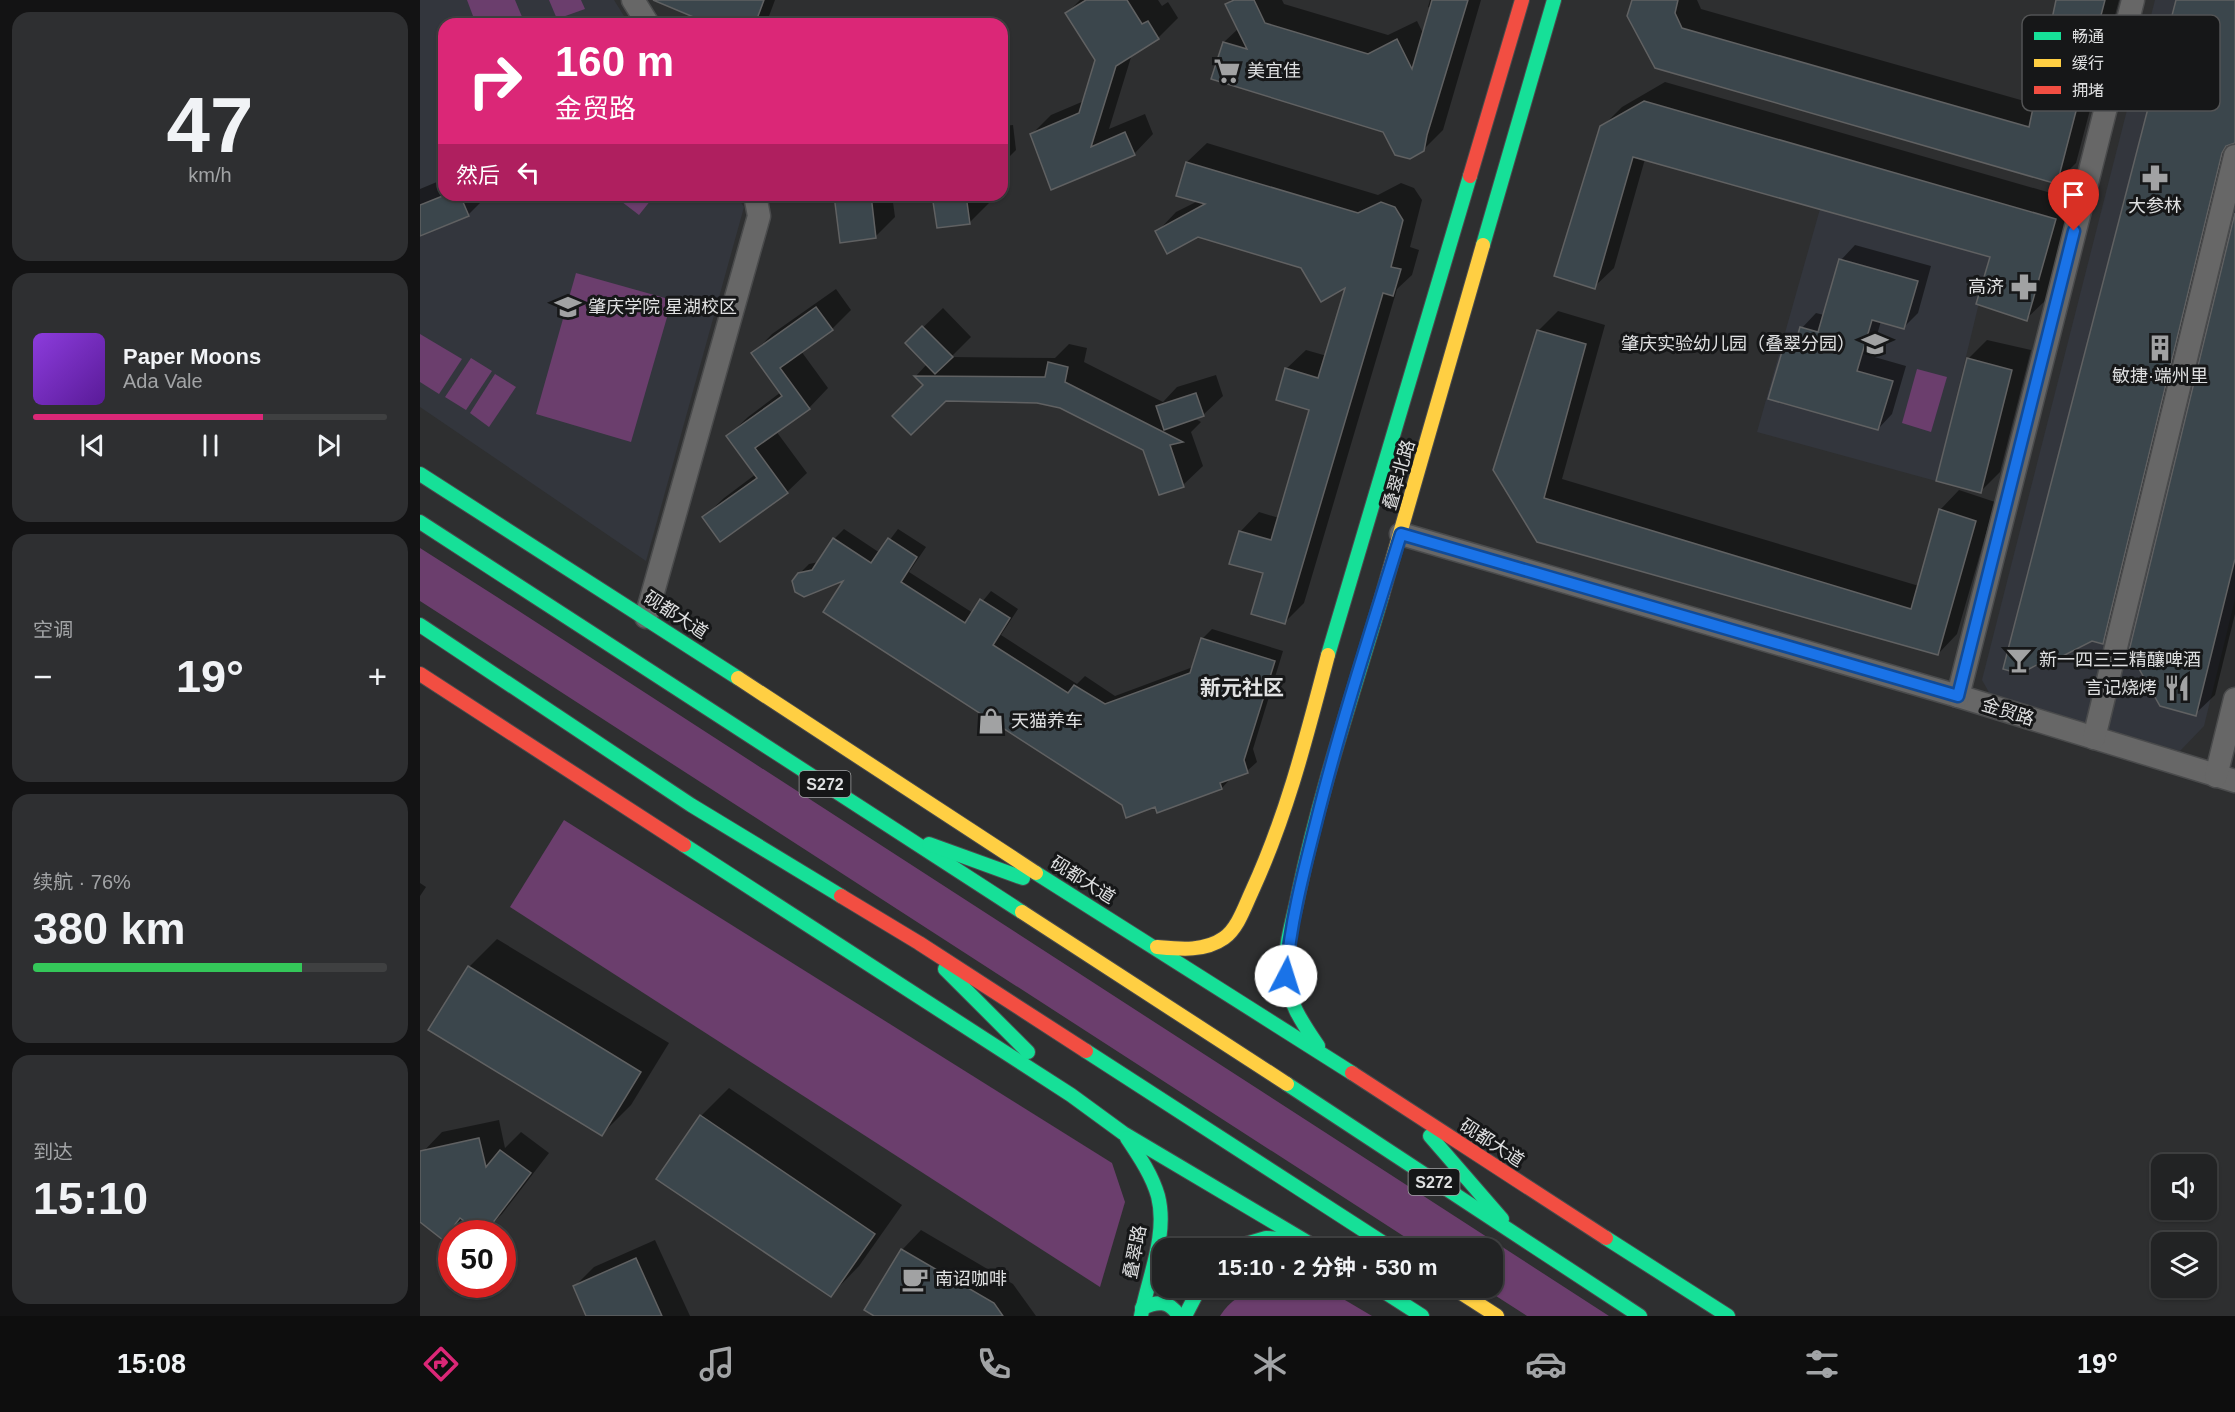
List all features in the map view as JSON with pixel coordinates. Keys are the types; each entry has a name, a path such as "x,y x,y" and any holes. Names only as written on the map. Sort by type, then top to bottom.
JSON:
{"main road":[{"name":"叠翠北路","path":"1156,947 1186,950 1202,947 1224,938 1245,908 1266,861 1298,771 1332,643 1522,0"},
{"name":"叠翠北路","path":"1327,1058 1301,1022 1291,1003 1286,976 1288,947 1300,885 1325,785 1401,534 1554,0"},
{"name":"砚都大道","path":"420,474 646,617 1072,896 1156,947 1728,1316"},
{"name":"S272","path":"420,522 1240,1053 1640,1316"},
{"path":"420,625 691,805 919,943 1376,1238"},
{"path":"420,674 1071,1095 1123,1133 1301,1238"},
{"path":"496,725 572,756"},
{"path":"626,778 691,805"},
{"path":"902,834 1072,896"},
{"path":"1266,861 1270,878"},
{"path":"1287,892 1300,885"},
{"path":"919,943 1071,1095"},
{"path":"1408,1111 1516,1236"},
{"name":"叠翠路","path":"1123,1133 1143,1161 1156,1192 1161,1218 1141,1312"},
{"path":"1261,1238 1277,1236 1286,1238"},
{"path":"1185,1316 1194,1298"},
{"path":"1394,1298 1422,1316"},
{"path":"1469,1298 1497,1316"},
{"path":"1141,1312 1156,1301 1169,1304 1179,1316"}],"street":[{"path":"633,0 644,18"},
{"path":"2129,15 2133,0"},
{"path":"1958,696 2105,111"},
{"path":"2094,738 2235,156"},
{"path":"646,617 759,216 756,201"},
{"name":"金贸路","path":"1401,534 1958,696 2225,779"},
{"path":"2225,779 2235,699"}],"shaded area":[{"name":"肇庆学院 星湖校区","path":"420,0 614,0 625,18 438,18 438,201 740,201 744,207 646,561 420,407"},
{"path":"467,0 515,0 522,18 474,18"},
{"path":"549,0 581,0 585,9 557,18"},
{"name":"敏捷·端州里","path":"2155,0 2235,0 2235,599 2204,726 2180,751 1995,703 1982,680 2127,111 2220,111 2220,15 2151,15"},
{"path":"621,201 650,201 639,215"},
{"name":"肇庆实验幼儿园（叠翠分园）","path":"1820,209 1990,257 1936,481 1757,432"},
{"path":"576,273 672,300 631,442 536,414"},
{"path":"420,334 462,359 439,394 420,382"},
{"path":"471,358 492,371 466,410 445,397"},
{"path":"1917,369 1947,377 1931,432 1902,423"},
{"path":"495,374 516,387 489,427 470,413"},
{"path":"420,548 1488,1238 1407,1238 420,601"},
{"path":"564,820 1112,1163 1125,1202 1100,1287 510,907"},
{"path":"1503,1247 1609,1316 1527,1316 1499,1298 1503,1298"},
{"path":"1237,1298 1342,1298 1372,1316 1220,1316"}],"building":[{"path":"653,0 764,0 757,18 696,18"},
{"path":"1086,0 1127,0 1142,24 1148,21 1159,39 1116,66 1091,147 1125,132 1135,155 1051,190 1030,134 1079,113 1095,60 1065,13"},
{"path":"1234,0 1254,0 1265,23 1368,54 1397,39 1412,69 1432,0 1468,0 1424,151 1410,159 1395,155 1383,132 1211,79 1223,42 1247,49 1225,4"},
{"path":"1632,0 1678,0 1675,13 1682,28 2029,127 2032,111 2076,111 2057,184 1655,68 1627,16"},
{"path":"2056,0 2105,0 2101,15 2053,15"},
{"path":"2176,0 2235,0 2235,143 2226,146 2222,153 2103,644 2092,641 2057,659 2055,655 2020,674 2003,669 2147,111 2220,111 2220,15 2172,15"},
{"path":"1644,101 2056,219 2027,321 1976,304 1990,257 1633,157 1595,289 1554,276 1600,126"},
{"path":"1186,162 1358,213 1381,202 1395,207 1403,220 1391,267 1401,269 1393,296 1383,293 1285,624 1251,614 1263,573 1229,564 1239,531 1271,540 1309,410 1276,400 1285,368 1318,378 1345,288 1321,302 1301,268 1198,237 1167,254 1155,231 1205,204 1176,196"},
{"path":"438,198 438,201 463,201 469,216 420,236 420,205"},
{"path":"835,201 872,201 876,238 840,243"},
{"path":"933,201 967,201 970,224 937,228"},
{"path":"2235,213 2235,559 2196,716 2160,706 2129,651"},
{"path":"1839,259 1918,281 1904,329 1872,320 1857,371 1893,381 1878,430 1768,399 1784,345 1794,348 1800,327 1818,332"},
{"path":"816,307 833,330 780,368 810,409 755,448 788,493 720,542 702,517 757,478 726,436 782,396 751,353"},
{"path":"922,326 953,357 935,374 905,343"},
{"path":"1537,330 1586,344 1544,498 1911,609 1939,509 1976,521 1938,655 1537,542 1493,470"},
{"path":"1967,358 2012,370 1981,493 1936,481"},
{"path":"1048,362 1068,367 1065,382 1183,442 1170,445 1184,487 1159,495 1143,450 1060,408 1037,403 946,401 911,435 892,416 923,385 914,376 1045,377"},
{"path":"1196,393 1204,416 1164,430 1156,406"},
{"path":"833,538 871,563 888,538 917,557 901,582 965,623 980,599 1010,618 993,645 1068,693 1074,685 1105,704 1190,673 1201,638 1275,661 1244,760 1248,773 1220,783 1222,789 1157,813 1155,807 1126,818 1122,805 823,612 843,581 804,597 795,592 792,581 798,573 812,570"},
{"path":"468,966 641,1072 602,1136 428,1030"},
{"path":"700,1115 875,1234 831,1297 656,1179"},
{"path":"479,1138 486,1167 500,1150 531,1173 495,1220 463,1220 460,1218 458,1220 438,1220 438,1236 420,1222 420,1151"},
{"path":"901,1249 994,1303 1003,1316 874,1316 864,1310"},
{"path":"636,1258 662,1316 586,1316 573,1286"}],"traffic: fast":[{"path":"1483,245 1554,0"},
{"path":"1328,655 1470,176"},
{"path":"420,474 738,678"},
{"path":"420,522 1022,912"},
{"path":"1318,1046 1297,1013 1287,986 1285,965 1287,944 1317,816 1382,596"},
{"path":"420,625 691,805 841,896"},
{"path":"929,844 1023,878"},
{"path":"684,845 1071,1095 1123,1133 1300,1238"},
{"path":"1036,873 1352,1073"},
{"path":"945,969 1028,1052"},
{"path":"1086,1051 1376,1238"},
{"path":"1287,1084 1640,1316"},
{"path":"1430,1136 1502,1219"},
{"path":"1127,1138 1152,1181 1158,1196 1160,1211 1159,1241 1141,1316"},
{"path":"1606,1238 1728,1316"},
{"path":"1185,1316 1194,1298"},
{"path":"1394,1298 1422,1316"},
{"path":"1142,1308 1163,1303 1171,1307 1179,1316"}],"traffic: slow":[{"path":"1382,596 1483,245"},
{"path":"1157,947 1200,948 1208,946 1224,938 1237,923 1286,804 1328,655"},
{"path":"738,678 1036,873"},
{"path":"1022,912 1287,1084"},
{"path":"1469,1298 1497,1316"}],"traffic: jam":[{"path":"1470,176 1522,0"},
{"path":"420,674 684,845"},
{"path":"841,896 919,943 1086,1051"},
{"path":"1352,1073 1606,1238"}],"place":[{"name":"美宜佳","path":"1227,71"},
{"name":"大参林","path":"2155,178"},
{"name":"高济","path":"2024,287"},
{"name":"肇庆学院 星湖校区","path":"568,307"},
{"name":"肇庆实验幼儿园（叠翠分园）","path":"1875,344"},
{"name":"敏捷·端州里","path":"2160,348"},
{"name":"新一四三三精釀啤酒","path":"2019,660"},
{"name":"言记烧烤","path":"2177,688"},
{"name":"天猫养车","path":"991,721"},
{"name":"南诏咖啡","path":"915,1279"}],"district":[{"name":"新元社区","path":"1242,687"}],"route":[{"path":"1286,976 1288,947 1300,885 1325,785 1401,534 1958,696 2074,231"}]}
